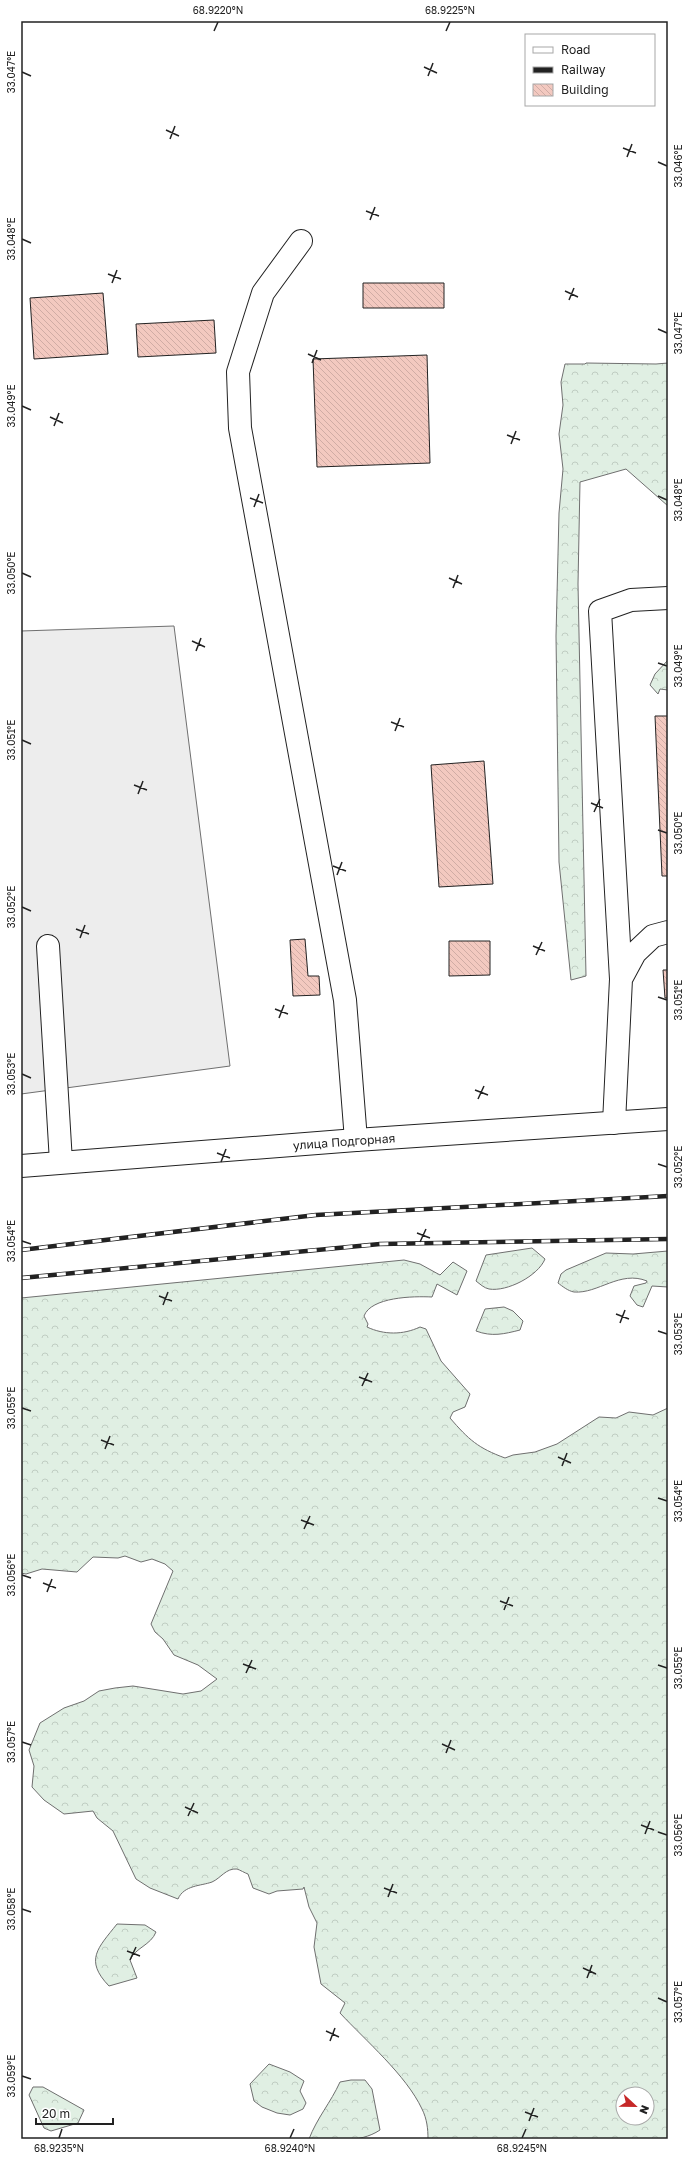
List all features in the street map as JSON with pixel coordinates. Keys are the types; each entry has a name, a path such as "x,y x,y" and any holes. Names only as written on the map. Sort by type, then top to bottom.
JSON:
{"main road":[{"path":"301,241 263,293 238,372 240,428 345,1000 356,1140"},
{"path":"614,1123 621,979 600,611 631,600 668,598"},
{"path":"621,979 635,953 653,936 668,932"},
{"path":"48,946 61,1162"},
{"name":"улица Подгорная","path":"21,1166 356,1140 668,1120"}],"green space":[{"path":"668,363 668,506 626,469 580,482 578,584 586,976 571,980 559,862 556,636 559,513 563,469 559,434 563,405 561,382 565,364"},
{"path":"668,660 668,690 660,689 658,694 650,685 655,674"},
{"path":"532,1248 545,1259 536,1271 521,1282 504,1288 489,1289 476,1281 486,1255"},
{"path":"668,1251 668,1287 652,1286 643,1307 637,1305 630,1296 634,1286 646,1283 647,1281 637,1278 618,1280 583,1292 567,1290 558,1283 561,1274 566,1270 606,1253 633,1254"},
{"path":"404,1260 420,1264 440,1275 453,1262 467,1271 457,1295 437,1284 432,1297 414,1297 384,1301 368,1310 364,1316 368,1324 367,1327 380,1332 400,1333 420,1327 426,1329 441,1361 470,1394 465,1407 453,1412 450,1418 469,1438 481,1447 505,1458 513,1455 535,1452 557,1444 599,1417 616,1418 629,1412 653,1415 668,1408 668,2139 428,2139 425,2116 415,2096 396,2071 340,2013 345,2003 321,1984 314,1947 317,1923 309,1907 304,1887 303,1889 277,1891 269,1894 253,1888 248,1874 237,1869 233,1869 212,1882 184,1891 178,1899 150,1888 136,1879 113,1831 97,1818 93,1811 64,1814 44,1800 32,1787 34,1766 29,1750 40,1723 64,1708 84,1701 99,1691 133,1686 183,1694 201,1691 217,1679 198,1665 174,1655 163,1639 155,1632 151,1624 173,1571 165,1564 152,1559 141,1562 125,1556 118,1558 93,1557 77,1572 42,1569 26,1574 21,1573 21,1298"},
{"path":"504,1307 513,1311 523,1321 520,1330 503,1334 487,1334 476,1331 485,1309"},
{"path":"117,1924 145,1925 156,1932 151,1940 135,1952 130,1960 137,1978 109,1986 101,1977 97,1969 96,1954 104,1940"},
{"path":"269,2064 290,2072 304,2081 300,2091 306,2103 303,2109 290,2115 277,2113 262,2107 254,2101 250,2084"},
{"path":"365,2080 372,2089 380,2130 355,2139 309,2139 340,2082"},
{"path":"33,2087 43,2087 84,2110 78,2123 51,2131 44,2128 29,2095"}],"shaded area":[{"path":"174,626 230,1066 21,1094 21,631"}],"building":[{"path":"363,283 444,283 444,308 363,308"},
{"path":"103,293 108,354 34,359 30,298"},
{"path":"214,320 216,353 138,357 136,324"},
{"path":"427,355 430,463 317,467 313,359"},
{"path":"655,716 668,716 668,876 662,876"},
{"path":"484,761 493,884 439,887 431,765"},
{"path":"305,939 308,976 319,976 320,995 293,996 290,940"},
{"path":"449,941 490,941 490,975 449,976"},
{"path":"663,970 668,970 668,998 665,998"}],"railway":[{"path":"21,1250 316,1215 668,1196"},
{"path":"21,1278 380,1244 668,1239"}]}
